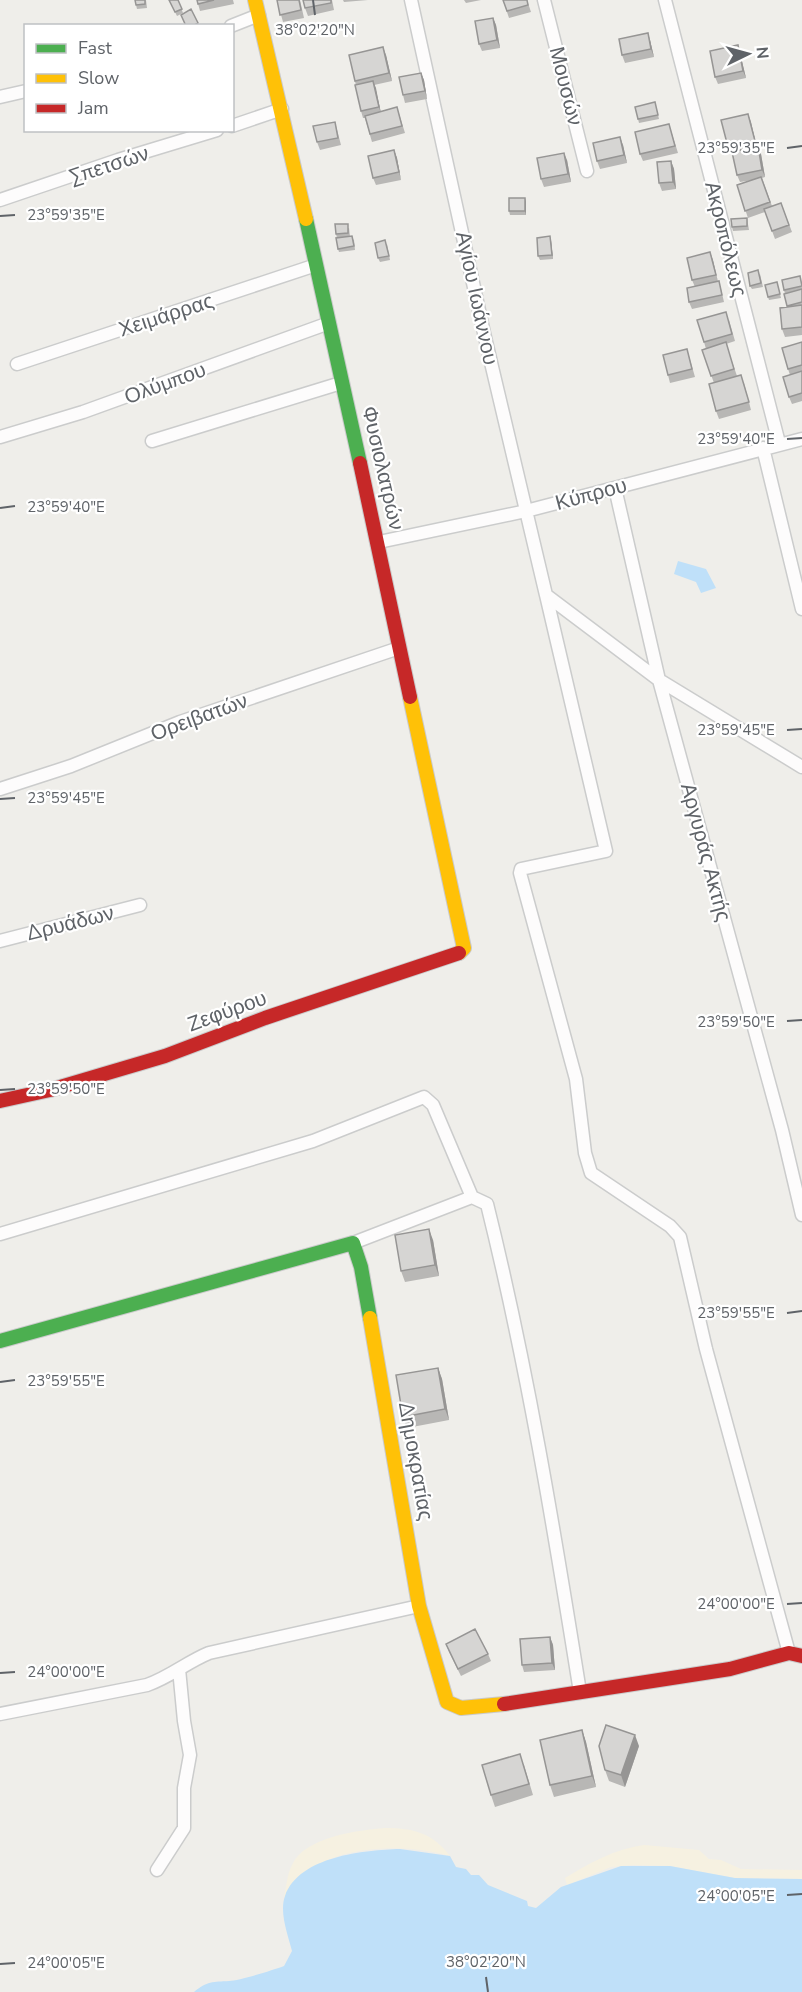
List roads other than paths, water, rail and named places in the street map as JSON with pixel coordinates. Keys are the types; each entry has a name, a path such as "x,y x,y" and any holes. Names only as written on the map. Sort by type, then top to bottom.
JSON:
{"street":[{"name":"Φυσιολατρών","path":"255,0 379,542 399,648 464,948"},
{"name":"Αγίου Ιωάννου","path":"411,0 526,511 606,851 521,869 520,873 576,1079 585,1153 591,1173 670,1226 680,1237 709,1360 796,1655"},
{"name":"Μουσών","path":"544,0 587,171"},
{"name":"Ακροπόλεως","path":"665,0 779,443"},
{"path":"234,25 259,15"},
{"path":"0,98 24,92"},
{"path":"234,125 282,110"},
{"name":"Σπετσών","path":"0,200 117,160 210,132"},
{"name":"Χειμάρρας","path":"17,364 316,266"},
{"name":"Ολύμπου","path":"0,437 83,412 328,323"},
{"path":"152,441 341,383"},
{"name":"Κύπρου","path":"379,542 526,511 802,438"},
{"path":"763,448 802,609"},
{"name":"Αργυράς Ακτής","path":"615,488 659,680 802,1215"},
{"path":"546,595 659,680 802,767"},
{"name":"Ορειβατών","path":"0,789 71,766 180,722 399,648"},
{"name":"Δρυάδων","path":"0,941 140,905"},
{"name":"Ζεφύρου","path":"0,1101 50,1090 165,1056 266,1018 457,955 464,948"},
{"path":"0,1234 313,1141 424,1097 433,1105 472,1197 487,1204 503,1269 559,1566 580,1692"},
{"path":"0,1341 353,1243 472,1197"},
{"name":"Δημοκρατίας","path":"353,1243 361,1267 419,1606 443,1695 453,1706 481,1706 580,1692 730,1669 796,1655"},
{"path":"0,1714 147,1685 166,1678 209,1653 419,1606"},
{"path":"157,1870 184,1827 184,1788 190,1755 179,1669"}],"water":[{"path":"678,561 706,569 716,588 701,593 696,582 674,574"},
{"path":"400,1849 450,1856 456,1867 466,1869 471,1875 479,1875 488,1885 527,1901 528,1906 536,1908 561,1887 621,1866 670,1866 735,1878 802,1879 802,1992 194,1992 210,1983 234,1981 284,1966 292,1951 285,1924 283,1902 293,1883 304,1872 335,1858 369,1851"}]}
